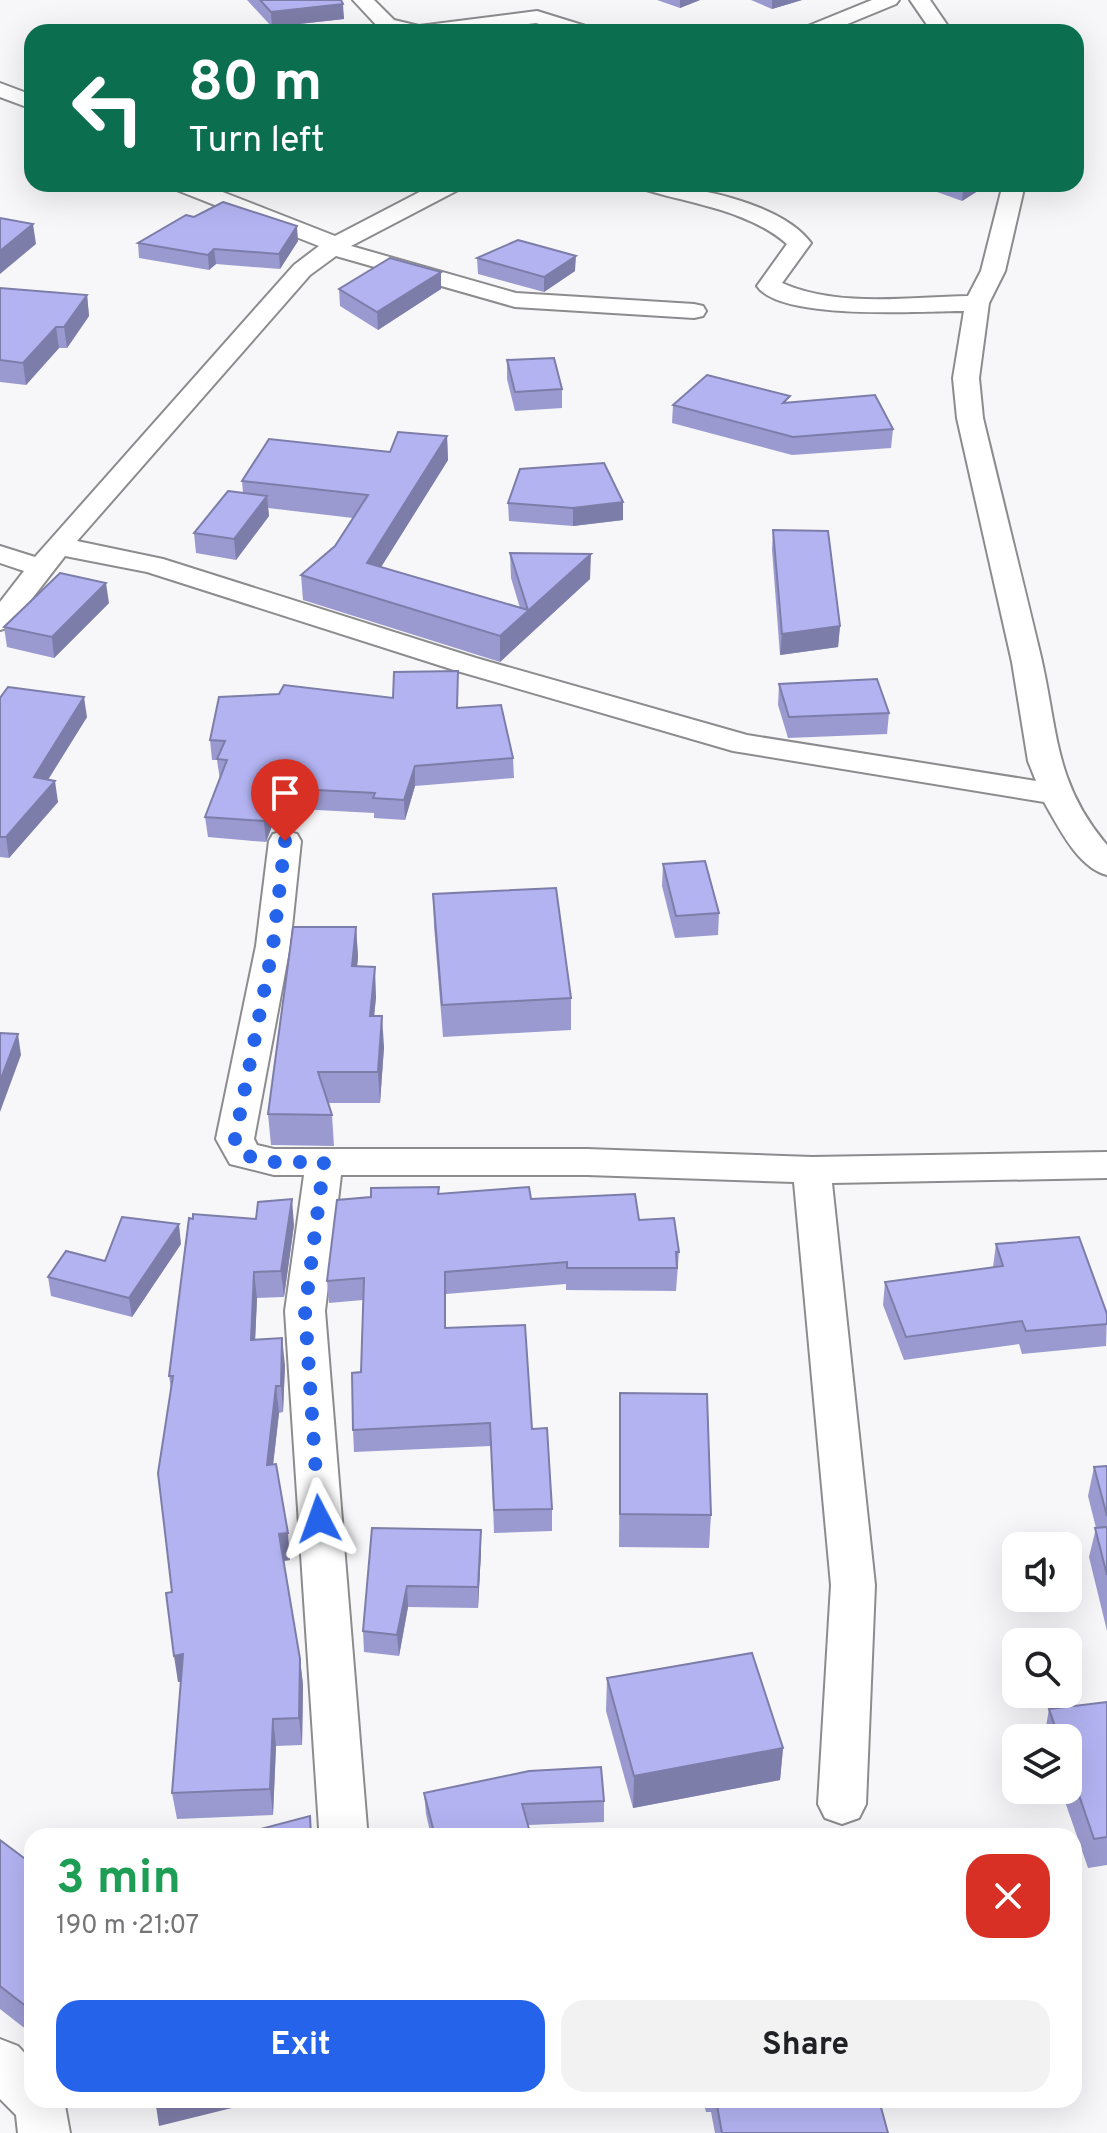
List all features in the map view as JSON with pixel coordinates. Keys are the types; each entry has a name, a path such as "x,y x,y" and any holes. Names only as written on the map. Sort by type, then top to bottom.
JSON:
{"street":[{"path":"363,0 386,24"},
{"path":"830,24 889,0"},
{"path":"920,0 936,24"},
{"path":"482,24 537,17 559,24"},
{"path":"0,89 24,100"},
{"path":"201,192 334,247 515,300 694,311"},
{"path":"0,621 50,557 302,270 334,247 437,192"},
{"path":"677,192 765,219 788,231 799,243 794,259 773,274 769,286 783,295 845,303 977,303"},
{"path":"1012,192 993,271 977,303 966,378 970,418 1027,662 1044,761 1056,794 1076,829 1107,865"},
{"path":"0,554 153,565 465,664 744,744 1056,794"},
{"path":"285,841 273,946 235,1139 243,1155 274,1162 587,1162 812,1170 1107,1165"},
{"path":"324,1162 305,1311 343,1828"},
{"path":"812,1170 853,1585 842,1804"},
{"path":"0,2063 24,2088"},
{"path":"41,2108 44,2133"}],"building":[{"path":"260,0 341,0 343,4 271,12"},
{"path":"223,202 297,226 279,254 214,249 208,255 138,243 186,215 194,217"},
{"path":"0,218 33,224 0,251"},
{"path":"518,240 576,256 544,277 477,258"},
{"path":"390,258 441,272 377,312 339,289"},
{"path":"0,288 87,295 64,327 56,327 23,363 0,360"},
{"path":"554,358 562,389 515,392 507,360"},
{"path":"707,375 790,396 783,403 875,395 893,429 793,437 673,405"},
{"path":"398,432 447,436 367,563 528,610 510,553 591,554 500,636 301,575 335,546 368,495 242,481 269,439 390,452"},
{"path":"604,463 623,502 573,508 508,503 520,469"},
{"path":"228,491 267,496 234,539 194,533"},
{"path":"773,530 828,531 840,626 782,634"},
{"path":"60,573 106,583 52,637 4,627"},
{"path":"458,671 457,708 501,705 513,758 415,766 404,800 373,798 375,793 277,788 264,821 205,817 227,760 217,759 225,741 210,740 219,697 279,694 284,685 393,698 394,672"},
{"path":"877,679 889,713 789,717 779,684"},
{"path":"8,687 84,697 34,777 55,781 6,837 0,837 0,698"},
{"path":"705,861 719,913 676,916 663,864"},
{"path":"556,888 571,998 442,1005 433,894"},
{"path":"293,927 356,927 352,966 375,967 370,1016 382,1016 378,1072 318,1072 332,1115 268,1114"},
{"path":"0,1033 18,1034 0,1081"},
{"path":"439,1187 438,1194 529,1187 531,1199 635,1194 639,1220 674,1218 679,1252 676,1252 677,1268 567,1268 567,1262 445,1272 445,1328 525,1325 532,1429 547,1428 552,1509 494,1510 490,1423 353,1430 352,1373 361,1372 364,1278 327,1281 337,1200 371,1197 371,1188"},
{"path":"292,1199 281,1271 254,1272 251,1340 282,1338 281,1386 276,1386 267,1465 276,1464 288,1533 279,1534 300,1659 299,1718 273,1719 270,1789 172,1793 183,1654 174,1656 166,1593 172,1592 158,1473 173,1376 169,1376 189,1218 193,1219 193,1214 256,1219 258,1202"},
{"path":"122,1217 179,1224 129,1298 48,1277 66,1251 105,1261"},
{"path":"1079,1237 1107,1314 1107,1324 1026,1331 1022,1321 906,1337 885,1282 1003,1266 996,1244"},
{"path":"620,1393 707,1394 711,1515 620,1514"},
{"path":"1107,1466 1107,1516 1094,1467"},
{"path":"1107,1527 1107,1575 1095,1528"},
{"path":"372,1528 481,1530 478,1587 407,1586 397,1635 363,1631"},
{"path":"752,1653 783,1748 634,1776 607,1678"},
{"path":"1107,1702 1107,1837 1094,1839 1082,1804 1082,1724 1054,1724 1049,1709 1082,1708 1082,1705"},
{"path":"601,1767 604,1801 522,1804 529,1828 433,1828 424,1793 529,1771"},
{"path":"310,1816 311,1828 264,1828"},
{"path":"0,1840 24,1858 24,2005 0,1986"},
{"path":"717,2108 881,2108 888,2133 722,2133"}],"route":[{"path":"285,841 273,946 235,1139 243,1155 274,1162 324,1162 305,1311 319,1519"}]}
